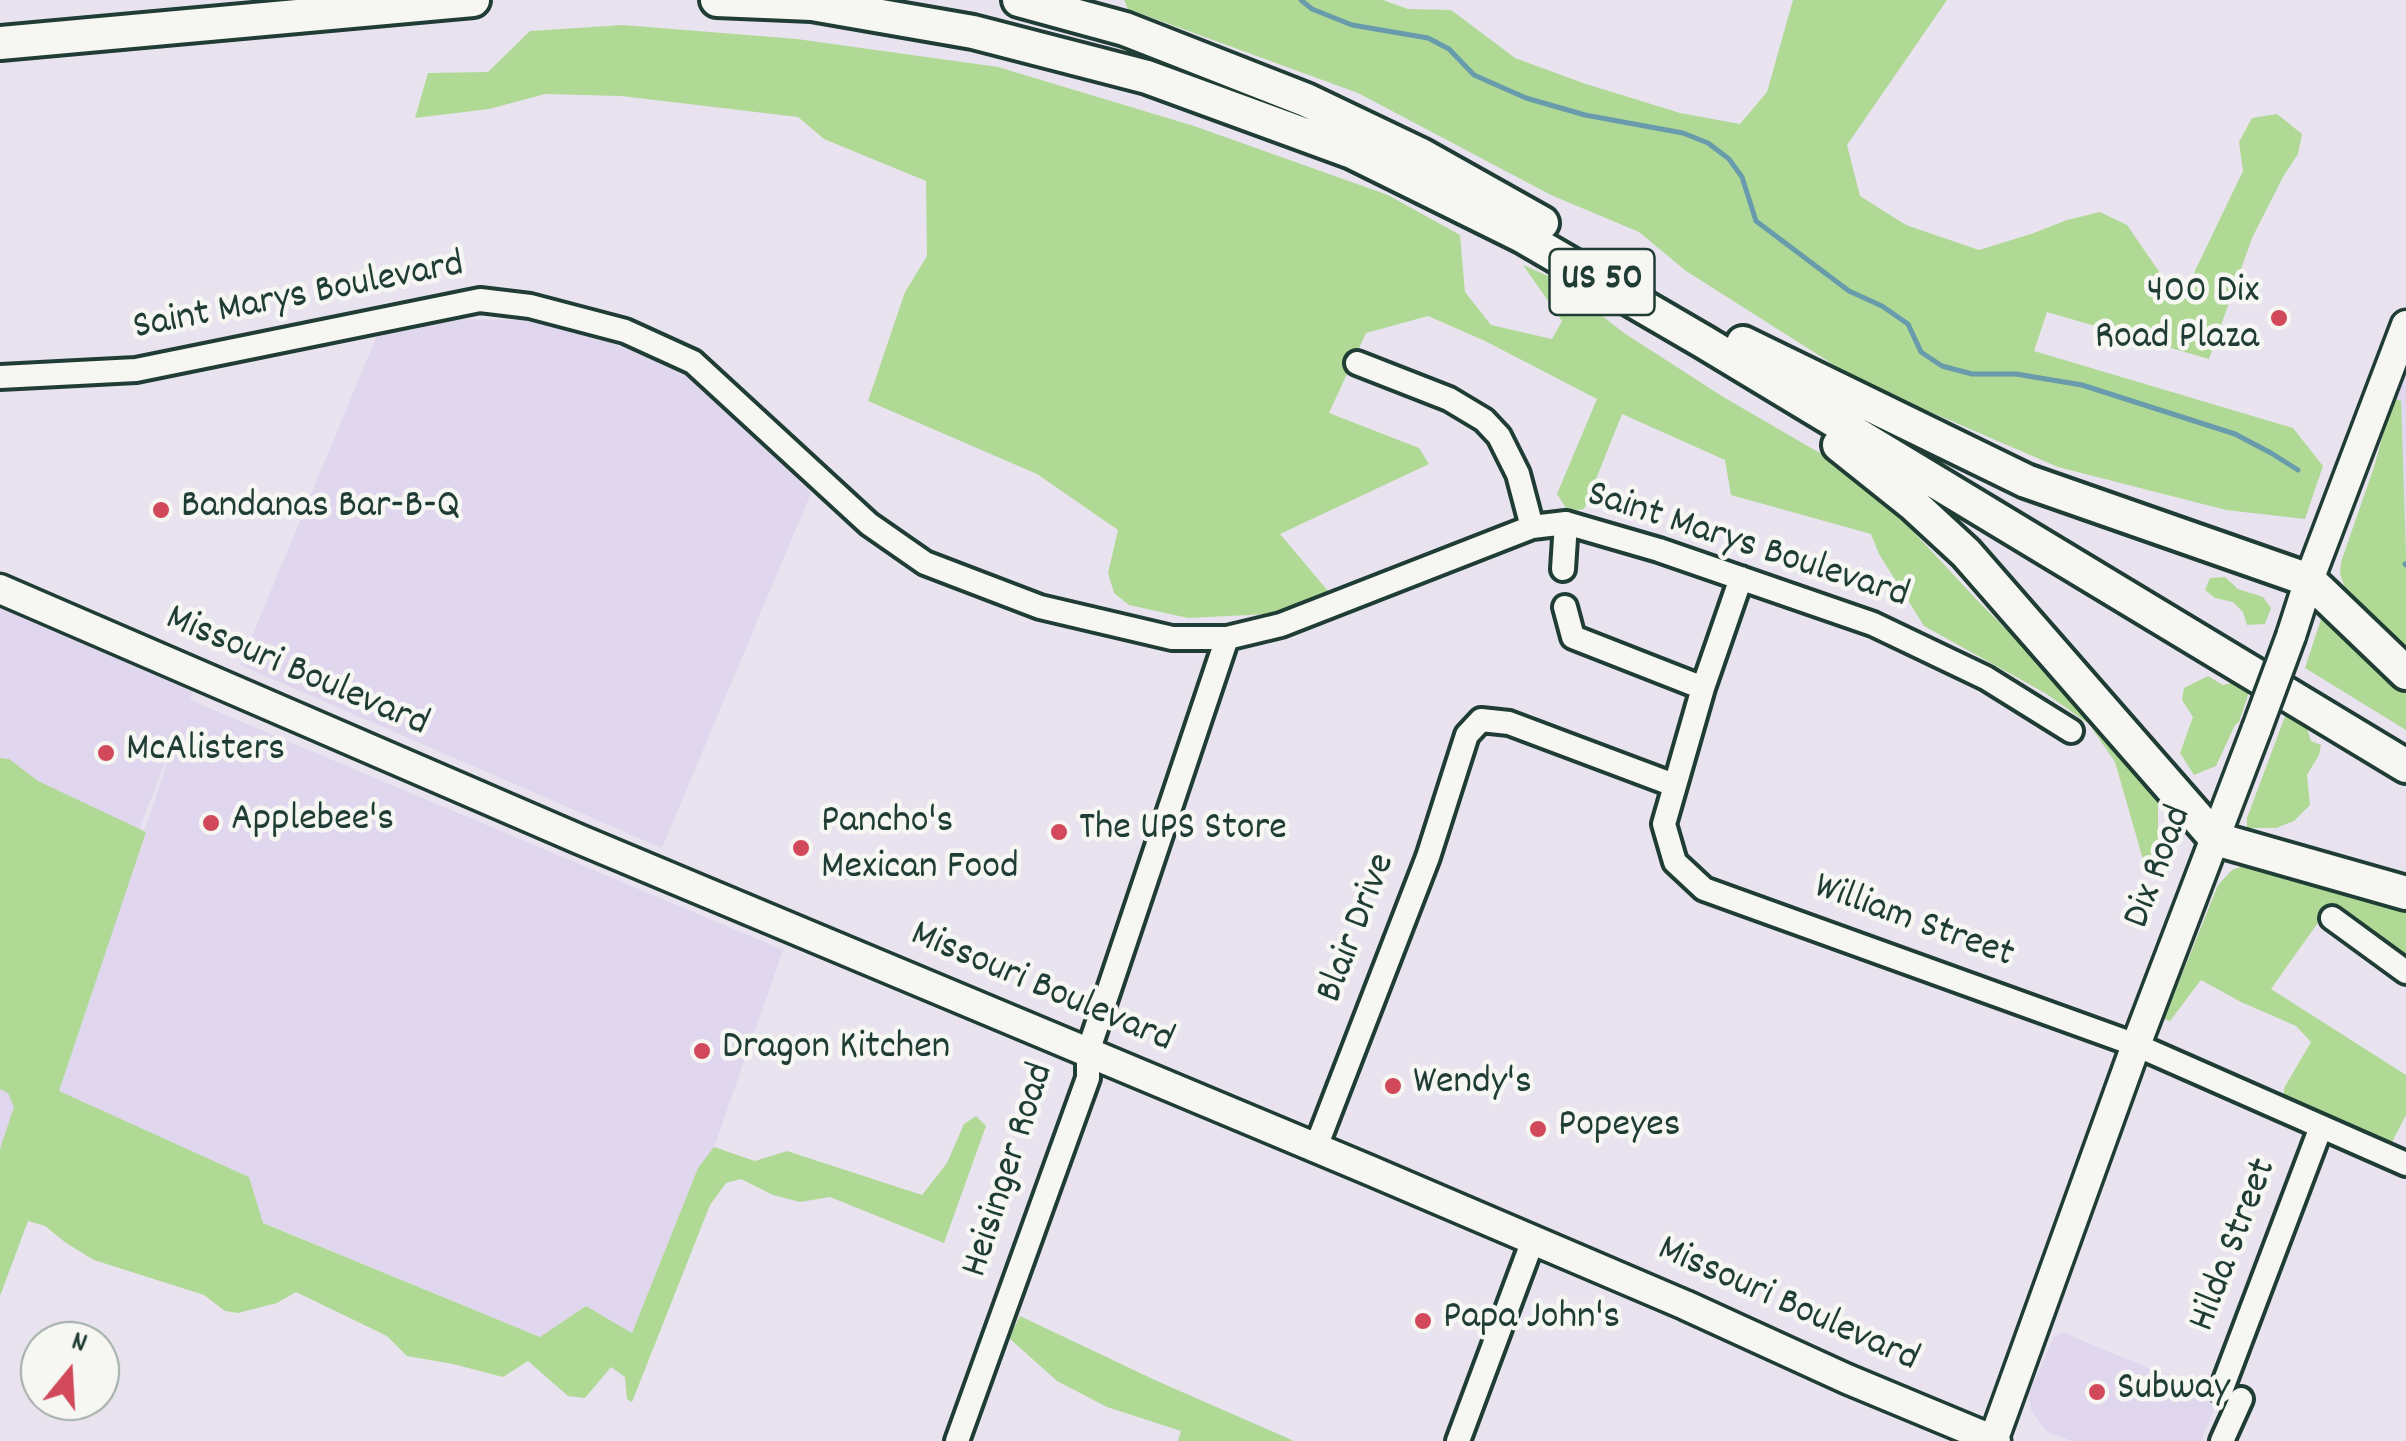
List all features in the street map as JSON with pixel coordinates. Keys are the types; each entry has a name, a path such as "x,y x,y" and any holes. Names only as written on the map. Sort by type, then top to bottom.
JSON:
{"highway":[{"path":"0,44 473,0"},
{"name":"US 50","path":"718,0 812,4 955,29 1147,77 1352,152 1522,236 1704,342 2406,766"},
{"name":"US 50","path":"1019,0 1125,29 1306,100 1388,139 1532,217 2406,742"},
{"path":"1704,342 1914,505 1966,553 2216,839 2406,892"},
{"path":"1744,343 2026,481 2309,580 2406,673"}],"main road":[{"name":"Dix Road","path":"1994,1440 2136,1045 2406,325"},
{"name":"Missouri Boulevard","path":"0,589 492,802 1686,1305 1847,1379 1994,1440"}],"street":[{"name":"Saint Marys Boulevard","path":"0,377 136,370 480,300 530,306 625,331 693,362 869,524 925,563 1040,606 1172,638 1226,638 1281,626 1532,528 1566,523 1659,550 1873,624 1986,678 2071,731"},
{"path":"1357,362 1449,399 1484,420 1499,436 1518,474 1532,528"},
{"path":"1563,569 1566,523"},
{"name":"William Street","path":"1741,578 1703,688 1664,824 1676,862 1704,889 2136,1045 2406,1164"},
{"path":"1566,607 1573,636 1703,688"},
{"name":"Heisinger Road","path":"957,1441 1088,1078 1088,1052 1226,638"},
{"name":"Blair Drive","path":"1316,1148 1428,857 1467,735 1481,720 1509,723 1674,785"},
{"path":"2332,918 2406,972"},
{"name":"Hilda Street","path":"2222,1441 2231,1395 2321,1127"},
{"path":"1458,1441 1533,1240"}],"shaded area":[{"path":"455,319 520,320 588,334 644,356 693,380 811,493 662,848 240,665 378,333"},
{"path":"2406,365 2406,555 2394,398"},
{"path":"0,604 194,689 190,700 783,950 712,1153 698,1168 632,1333 586,1306 540,1337 262,1222 249,1177 58,1091 179,727 0,1187"},
{"path":"2064,1333 2219,1397 2201,1441 2071,1441 2046,1431 2031,1410 2029,1393 2054,1337"}],"green space":[{"path":"1124,0 1383,0 1408,9 1451,10 1515,58 1680,113 1740,124 1767,92 1793,0 1947,0 1847,145 1860,196 1906,225 1979,250 2100,212 2127,225 2180,302 2243,171 2239,142 2252,118 2277,114 2302,134 2298,154 2252,238 2209,359 2047,312 2034,351 2293,428 2323,466 2305,519 2226,510 2058,467 1861,382 1686,271 1639,232 1551,195 1358,93 1128,9"},
{"path":"623,25 797,39 998,67 1194,126 1388,195 1460,235 1465,292 1491,325 1552,339 1562,321 1523,265 1555,279 1624,333 1825,456 1897,514 2094,718 2158,797 2158,853 2144,863 2115,762 2089,724 2045,693 1924,626 1879,554 1871,534 1731,495 1725,460 1622,414 1584,509 1568,511 1557,494 1597,399 1428,316 1366,333 1329,413 1419,448 1429,464 1280,534 1328,591 1269,614 1188,618 1129,605 1114,593 1108,573 1118,530 1037,474 868,401 905,292 927,256 926,181 824,139 798,117 621,96 545,94 489,109 415,118 428,73 488,72 530,31"},
{"path":"2393,398 2401,401 2406,655 2349,599 2340,574"},
{"path":"2225,577 2238,589 2263,597 2271,608 2265,624 2247,625 2243,612 2233,602 2215,598 2205,590 2210,578"},
{"path":"2328,614 2406,686 2406,730 2305,668 2322,616"},
{"path":"2208,676 2223,685 2235,682 2250,689 2239,722 2216,766 2194,775 2180,753 2193,717 2182,700 2184,688"},
{"path":"2287,711 2305,722 2311,741 2321,745 2307,775 2310,805 2294,821 2276,828 2247,828 2247,818"},
{"path":"0,758 9,759 38,781 146,832 59,1091 249,1177 263,1223 540,1337 586,1306 632,1333 698,1168 714,1147 755,1161 787,1151 922,1195 947,1163 964,1124 976,1116 986,1126 944,1243 830,1197 800,1202 773,1195 741,1179 726,1183 710,1205 632,1402 627,1399 625,1377 611,1367 585,1398 568,1396 528,1361 503,1377 407,1356 387,1336 296,1292 277,1303 238,1313 225,1311 204,1295 94,1260 45,1226 28,1221 0,1296 0,1149 14,1107 8,1093 0,1089"},
{"path":"2253,862 2406,907 2406,961 2329,907 2271,989 2406,1075 2406,1115 2390,1146 2286,1099 2284,1088 2311,1042 2296,1026 2201,980 2170,1021 2164,1019 2218,885 2232,870"},
{"path":"1020,1316 1294,1441 1178,1441 1181,1431 1107,1407 1057,1381 1009,1338"}],"waterway":[{"path":"1301,0 1312,9 1352,25 1428,38 1449,49 1474,75 1526,98 1585,115 1683,133 1708,143 1729,159 1742,177 1756,221 1849,291 1882,306 1908,324 1921,352 1942,366 1972,374 2016,374 2082,385 2235,434 2298,470"}],"place":[{"name":"400 Dix Road Plaza","path":"2279,318"},
{"name":"Bandanas Bar-B-Q","path":"161,510"},
{"name":"McAlisters","path":"106,753"},
{"name":"Applebee's","path":"211,823"},
{"name":"The UPS Store","path":"1059,832"},
{"name":"Pancho's Mexican Food","path":"801,848"},
{"name":"Dragon Kitchen","path":"702,1051"},
{"name":"Wendy's","path":"1393,1086"},
{"name":"Popeyes","path":"1538,1129"},
{"name":"Papa John's","path":"1423,1321"},
{"name":"Subway","path":"2097,1392"}]}
